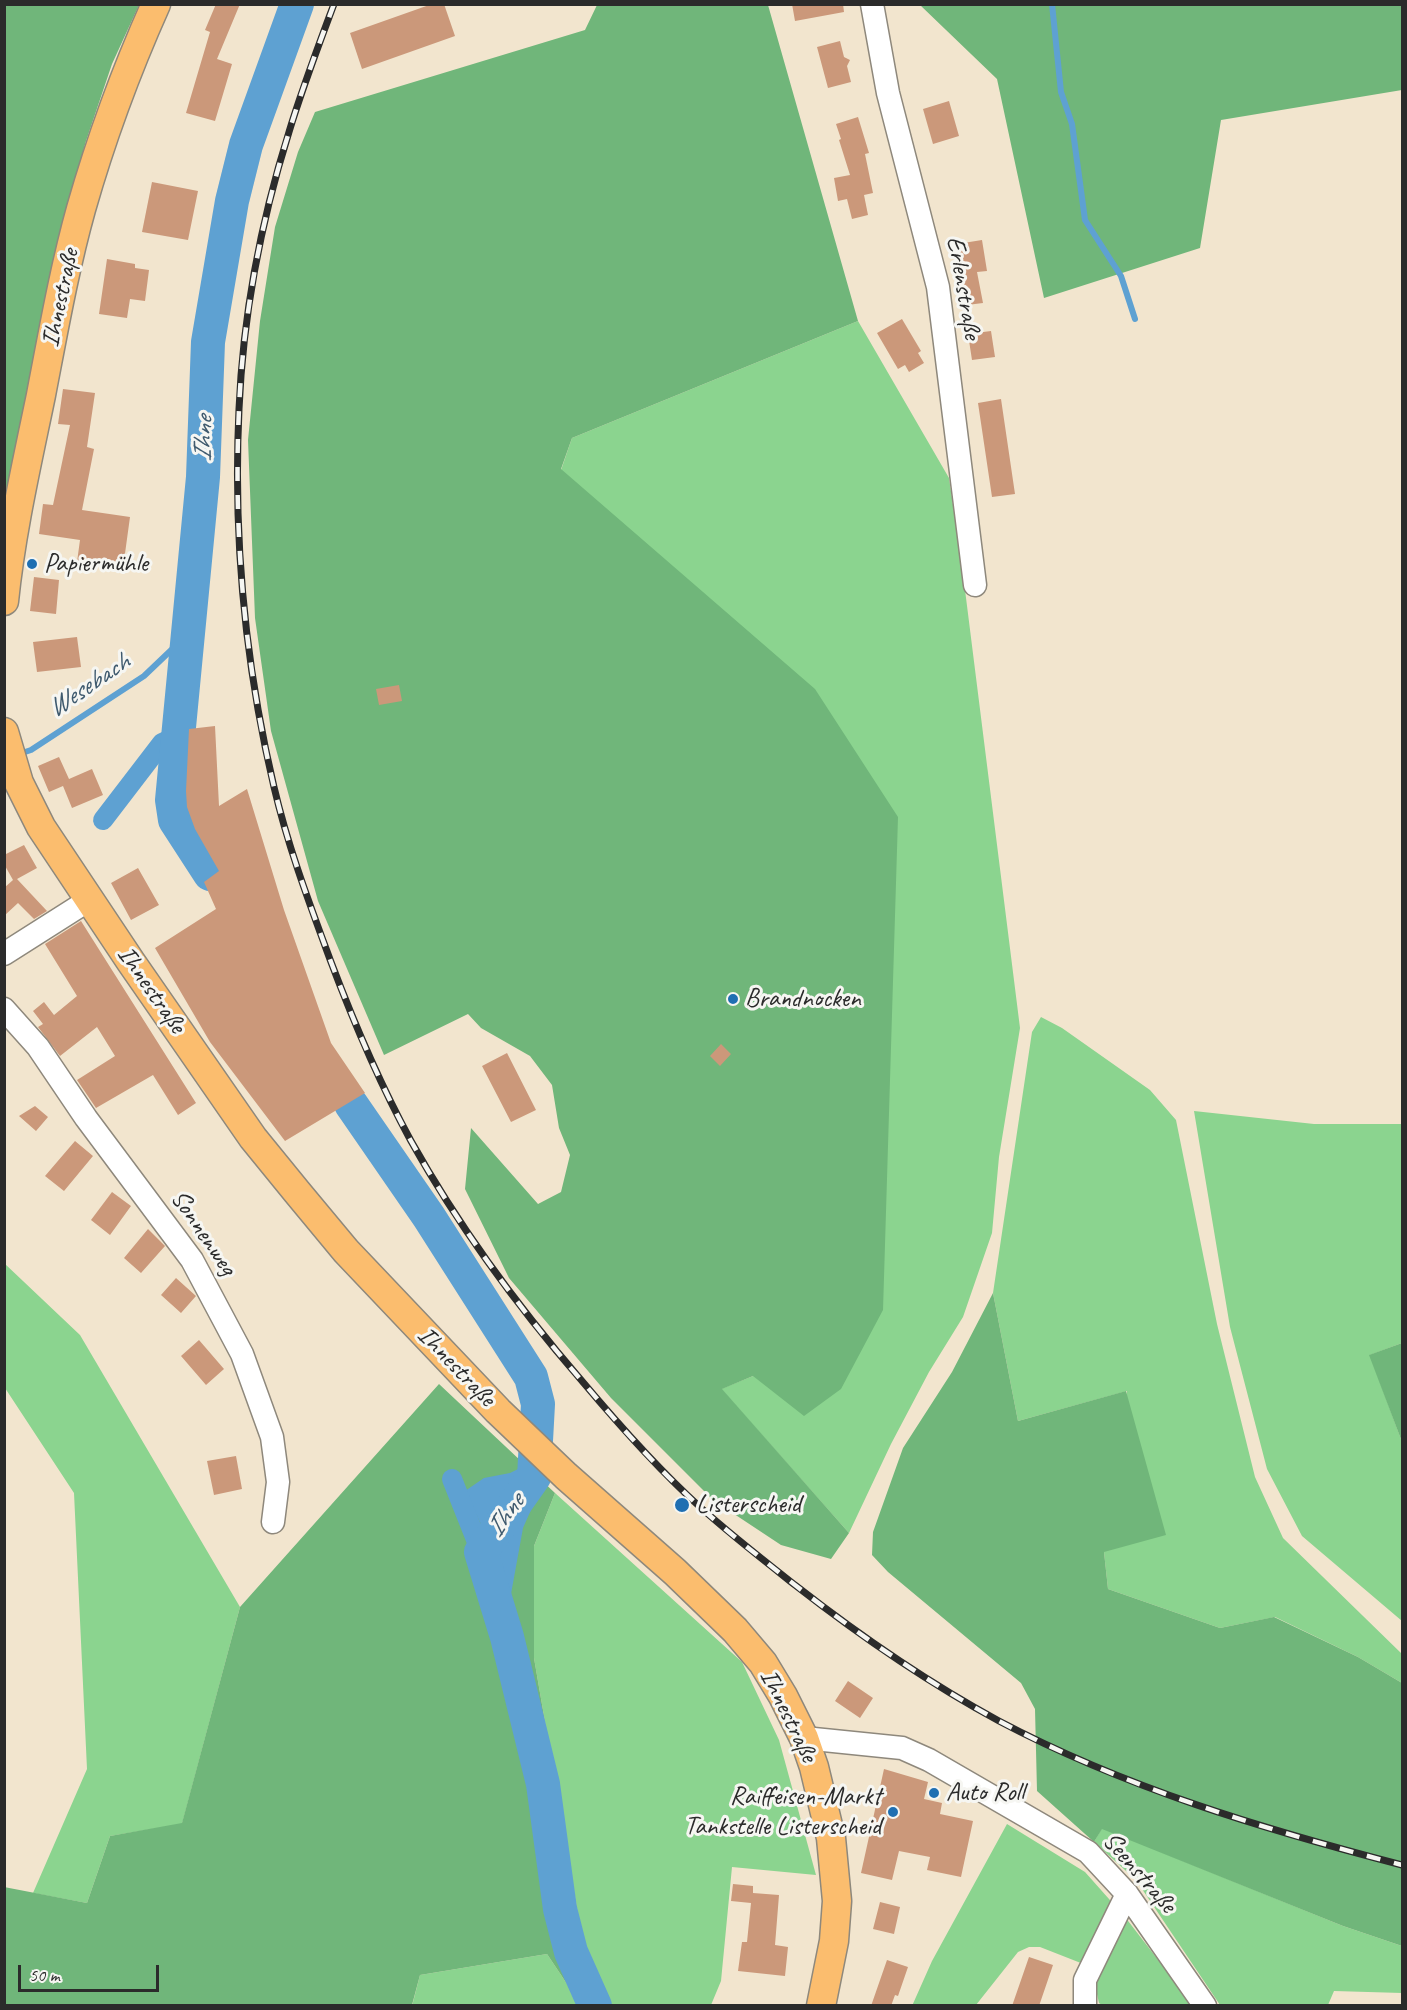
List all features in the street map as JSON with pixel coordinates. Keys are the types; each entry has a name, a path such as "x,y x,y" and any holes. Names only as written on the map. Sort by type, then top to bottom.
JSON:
{"main road":[{"name":"Ihnestraße","path":"4,601 8,567 35,425 81,210 129,63 156,4"},
{"name":"Ihnestraße","path":"7,745 29,805 89,900 253,1138 297,1192 346,1251 513,1426 675,1572 735,1630 763,1663 804,1738 819,1785 831,1838 837,1901 834,1941 821,2006"}],"street":[{"name":"Erlenstraße","path":"872,4 888,93 938,287 975,585"},
{"path":"4,954 89,900"},
{"name":"Sonnenweg","path":"4,1009 38,1047 86,1118 192,1260 242,1354 272,1437 278,1482 273,1522"},
{"name":"Seenstraße","path":"804,1738 903,1748 929,1760 1088,1852 1127,1894 1205,2006"},
{"path":"1085,2006 1085,1980 1127,1894"}],"green space":[{"path":"5,5 139,5 112,64 86,141 67,208 48,283 5,506"},
{"path":"597,5 768,5 858,321 572,438 561,469 815,689 898,817 883,1310 841,1389 804,1416 753,1376 722,1389 849,1533 831,1559 781,1545 713,1500 611,1398 509,1278 465,1189 471,1128 538,1204 561,1192 570,1155 559,1128 552,1085 530,1056 481,1028 468,1014 384,1055 318,901 271,731 255,618 248,440 260,321 275,227 298,152 315,112 585,30"},
{"path":"920,5 1402,5 1402,90 1221,120 1200,248 1044,298 997,79"},
{"path":"858,321 949,478 1020,1028 999,1157 992,1233 963,1317 929,1372 891,1444 849,1533 721,1389 753,1376 561,470 572,438"},
{"path":"1041,1017 1062,1028 1150,1090 1176,1120 1217,1324 1255,1477 1283,1538 1402,1654 1402,1683 1358,1657 1275,1617 1220,1628 1108,1589 1104,1552 1127,1391 1018,1421 993,1293 1032,1032"},
{"path":"1194,1111 1314,1124 1402,1124 1402,1343 1370,1355 1402,1442 1402,1621 1302,1536 1267,1469 1230,1327"},
{"path":"4,1263 80,1335 240,1607 182,1824 110,1836 87,1903 33,1893 87,1769 74,1493 5,1388"},
{"path":"993,1293 1018,1421 1126,1391 1166,1535 1104,1552 1108,1589 1220,1628 1274,1617 1358,1657 1402,1683 1402,1946 1343,1926 1102,1829 1094,1842 1037,1791 1035,1709 1021,1683 888,1572 872,1555 873,1532 903,1448 952,1372"},
{"path":"1402,1343 1402,1442 1369,1355"},
{"path":"439,1384 555,1493 534,1546 534,1658 585,1954 603,2005 581,2005 547,1954 420,1975 412,2005 5,2005 4,1887 87,1903 110,1836 182,1823 240,1607"},
{"path":"555,1493 742,1662 779,1740 816,1875 732,1867 721,1981 711,2005 603,2005 585,1954 534,1658 534,1546"},
{"path":"1007,1824 1085,1872 1125,1917 1193,2005 1102,2005 1099,2003 1091,1967 1040,1947 1029,1947 1018,1952 976,2005 912,2006 932,1961"},
{"path":"1102,1828 1343,1926 1402,1946 1402,1993 1334,1991 1328,2005 1220,2005 1136,1880 1094,1842"},
{"path":"547,1954 581,2005 412,2006 420,1975"}],"water":[{"path":"522,1467 542,1485 523,1528 511,1594 502,1585 489,1541 465,1491 484,1478 510,1473"}],"building":[{"path":"216,4 240,4 217,59 232,64 215,121 186,113 210,32 205,30"},
{"path":"432,4 444,4 455,36 362,69 350,33"},
{"path":"792,4 843,4 844,12 795,21"},
{"path":"840,41 844,57 850,60 847,66 851,82 828,88 817,47"},
{"path":"949,101 959,136 933,144 923,109"},
{"path":"858,117 869,153 865,154 873,193 864,195 868,215 852,219 847,199 838,201 834,178 850,175 836,124"},
{"path":"152,182 198,191 188,240 142,232"},
{"path":"982,240 987,271 977,272 983,303 967,305 957,244"},
{"path":"107,259 135,264 135,268 149,270 145,301 130,299 127,318 99,314"},
{"path":"902,319 921,351 918,353 924,363 909,372 905,365 898,369 877,333"},
{"path":"991,331 995,357 972,360 968,334"},
{"path":"63,389 95,393 87,447 94,449 82,510 130,517 123,568 77,562 80,540 39,534 43,504 53,505 70,425 58,424"},
{"path":"1001,399 1015,494 992,497 978,403"},
{"path":"34,577 59,580 56,614 30,611"},
{"path":"77,637 81,667 37,672 33,642"},
{"path":"399,685 402,701 379,705 376,689"},
{"path":"215,726 219,806 247,789 284,910 331,1043 365,1093 285,1141 210,1042 155,948 216,909 204,882 219,871 195,829 187,807 186,791 189,729"},
{"path":"59,757 69,779 92,769 103,795 72,808 63,786 49,792 38,766"},
{"path":"24,845 37,868 17,879 47,911 34,919 18,903 4,916 4,888 13,880 4,864 4,855"},
{"path":"138,868 159,905 131,920 111,883"},
{"path":"81,921 196,1103 178,1115 153,1075 96,1108 77,1080 115,1056 97,1027 60,1056 38,1027 43,1024 33,1011 44,1002 54,1015 77,996 45,944"},
{"path":"721,1044 731,1054 720,1066 710,1056"},
{"path":"507,1053 536,1110 511,1122 482,1066"},
{"path":"35,1106 48,1117 36,1131 19,1116"},
{"path":"75,1141 93,1156 64,1191 45,1176"},
{"path":"112,1192 131,1206 110,1235 91,1220"},
{"path":"148,1229 165,1246 141,1273 124,1258"},
{"path":"176,1278 196,1296 181,1313 161,1295"},
{"path":"199,1340 224,1369 206,1385 181,1356"},
{"path":"236,1456 242,1489 214,1495 207,1461"},
{"path":"848,1681 873,1698 860,1718 835,1701"},
{"path":"884,1769 928,1782 924,1799 942,1803 940,1814 973,1821 961,1877 927,1870 930,1857 899,1851 892,1880 861,1873"},
{"path":"733,1884 753,1886 753,1893 779,1895 775,1945 788,1947 785,1976 738,1971 742,1942 747,1942 751,1903 731,1901"},
{"path":"880,1902 900,1907 894,1934 873,1929"},
{"path":"1029,1957 1053,1965 1039,2006 1012,2006"},
{"path":"887,1960 908,1967 898,1996 895,1995 891,2006 871,2006"}],"waterway":[{"name":"Ihne","path":"210,874 175,820 172,800 203,477 208,342 232,201 246,145 297,4"},
{"path":"1052,4 1061,92 1072,124 1085,220 1121,276 1135,319"},
{"name":"Wesebach","path":"19,754 31,750 144,676 187,635"},
{"path":"103,820 162,743 177,736"},
{"name":"Ihne","path":"351,1104 429,1217 531,1377 538,1404 534,1477 481,1552 507,1637 543,1784 560,1909 571,1952 595,2006"},
{"path":"452,1479 481,1552"}],"railway":[{"path":"334,4 279,166 262,234 249,304 241,374 238,457 243,600 255,694 274,787 286,832 307,897 349,1008 378,1075 411,1141 490,1266 558,1353 624,1430 711,1517 819,1604 894,1657 972,1706 1047,1745 1096,1767 1196,1805 1298,1837 1402,1865"}],"place":[{"name":"Papiermühle","path":"32,564"},
{"name":"Brandnocken","path":"733,999"},
{"name":"Listerscheid","path":"682,1505"},
{"name":"Auto Roll","path":"934,1793"},
{"name":"Raiffeisen-Markt Tankstelle Listerscheid","path":"893,1812"}]}
